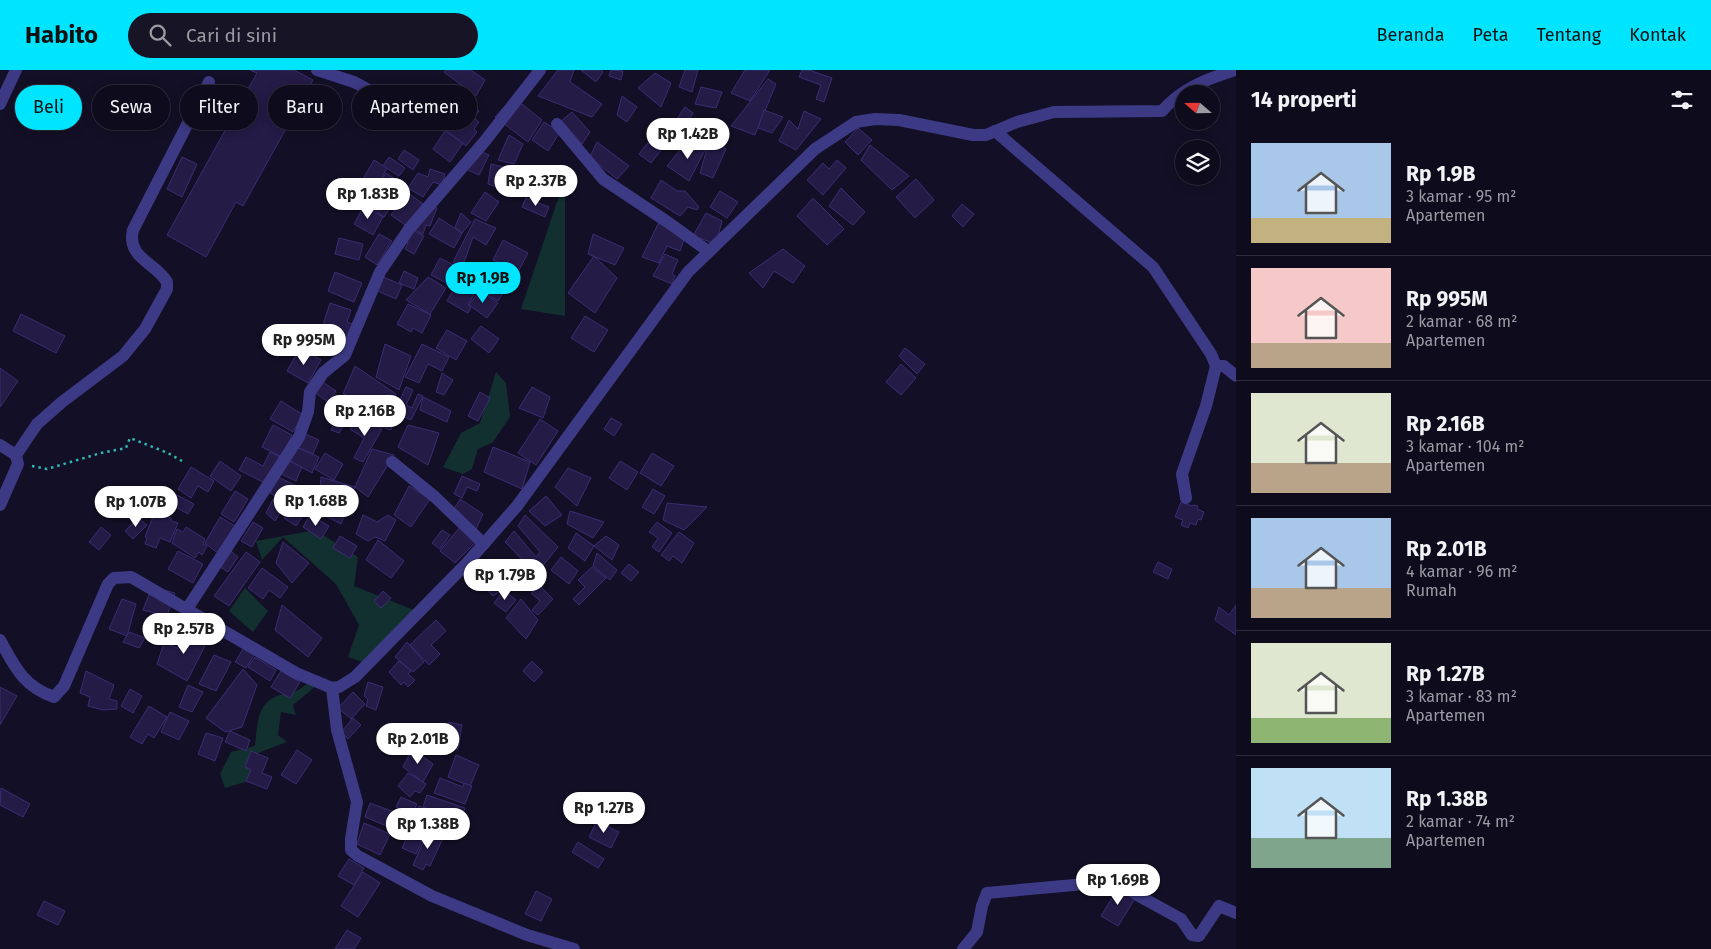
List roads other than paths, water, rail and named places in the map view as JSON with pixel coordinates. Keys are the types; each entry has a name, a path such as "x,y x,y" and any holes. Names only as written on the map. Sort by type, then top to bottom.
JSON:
{"street":[{"path":"0,104 16,70"},
{"path":"317,70 360,85"},
{"path":"186,609 299,437 308,412 310,392 323,373 346,355 380,272 409,230 486,141 540,70"},
{"path":"0,640 18,674 43,693 54,697 64,686 108,584 114,578 131,577 296,673 332,688 339,687 355,677 375,659 484,544 517,506 688,272 815,149 856,122 875,119 900,120 973,135 986,135 1017,122 1054,112 1162,111 1174,97 1203,81 1235,70"},
{"path":"0,506 17,459 37,424 62,402 123,356 145,329 167,289 167,282 137,253 132,245 131,238 133,230 210,82"},
{"path":"557,124 603,179 669,222 708,251"},
{"path":"998,130 1153,267 1206,346 1216,366 1206,406 1182,474 1186,498"},
{"path":"1216,366 1224,366 1236,376"},
{"path":"0,445 17,459"},
{"path":"392,462 435,497 484,544"},
{"path":"332,688 337,730 356,802 351,850 358,856 432,896 527,935 574,949"},
{"path":"962,949 977,932 987,892 1118,881 1138,896 1181,918 1192,935 1199,936 1219,906 1236,913"}]}
